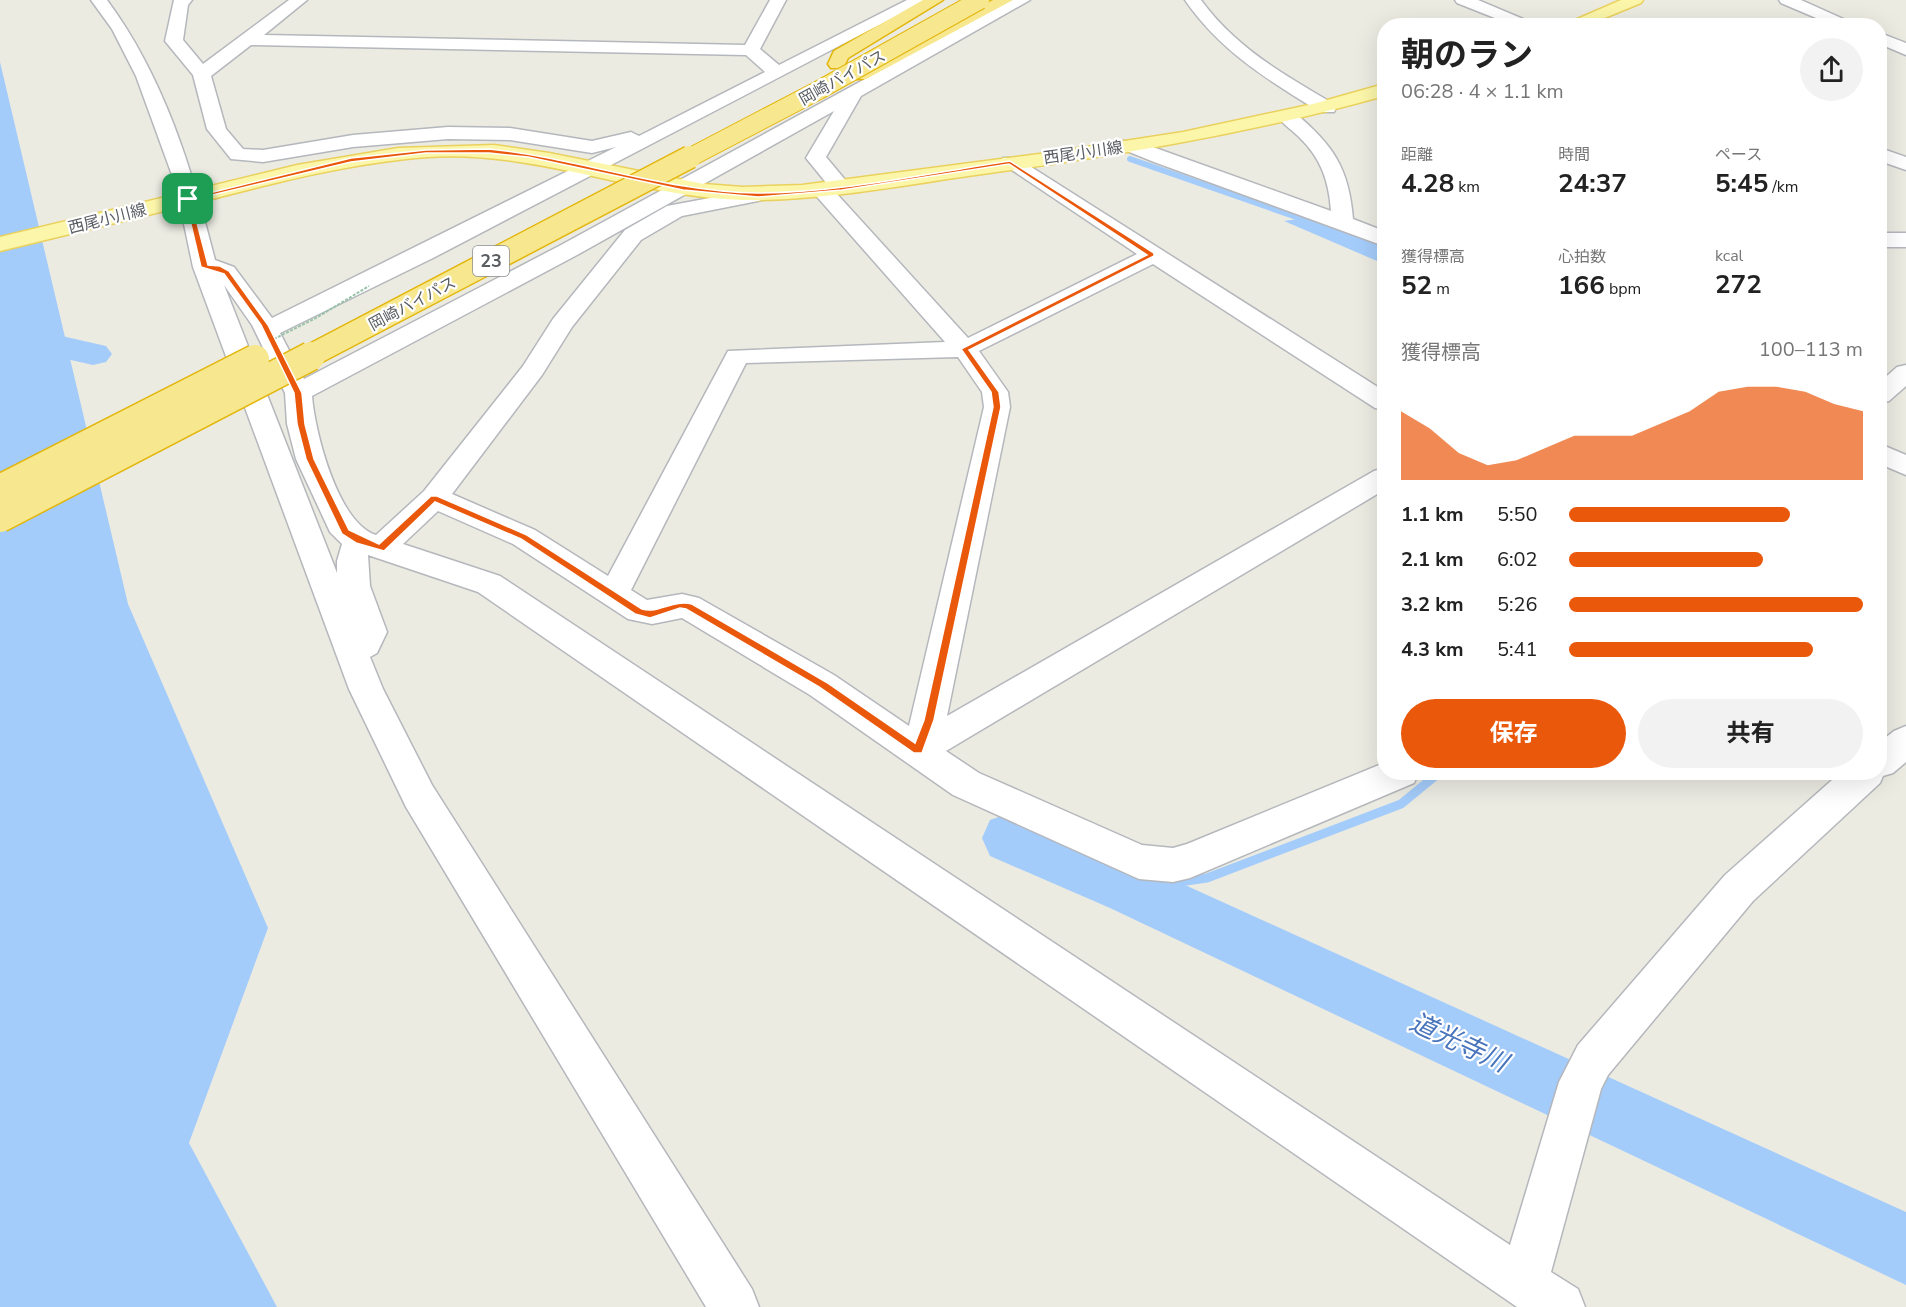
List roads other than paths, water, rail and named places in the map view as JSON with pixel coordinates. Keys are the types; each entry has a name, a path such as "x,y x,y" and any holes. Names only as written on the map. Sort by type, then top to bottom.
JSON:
{"highway":[{"name":"23","path":"837,64 840,55 936,0"},
{"name":"岡崎バイパス","path":"0,489 959,0"},
{"name":"岡崎バイパス","path":"0,518 819,90 980,0"},
{"name":"23","path":"819,90 837,87 1005,0"}],"main road":[{"path":"1589,18 1635,0"},
{"name":"西尾小川線","path":"0,244 323,165 409,152 507,152 594,167 683,188 758,195 832,189 1129,145 1288,117 1377,92"}],"street":[{"path":"99,0 120,29 145,76 186,186 182,200 205,267 351,654 419,796 734,1307"},
{"path":"171,69 180,3 184,0"},
{"path":"202,74 299,0"},
{"path":"751,50 778,0"},
{"path":"267,330 594,167 919,0"},
{"path":"298,393 683,188 1022,0"},
{"path":"1193,0 1208,23 1234,49 1326,108"},
{"path":"1463,0 1511,18"},
{"path":"1787,0 1831,18"},
{"path":"248,40 751,50 776,72"},
{"path":"174,41 202,74 211,119 219,135 238,155 249,157 363,140 448,133 510,134 592,147 629,138 644,141"},
{"path":"1887,42 1906,52"},
{"path":"1888,59 1906,52"},
{"path":"162,124 168,90"},
{"path":"853,95 816,158 832,189 965,349 995,392 997,407 929,720 918,750"},
{"path":"1288,117 1318,142 1328,159 1341,192 1342,221"},
{"path":"1129,145 1194,172 1342,221 1377,236"},
{"path":"1887,157 1906,164"},
{"path":"1010,162 1377,398"},
{"path":"351,654 364,644 371,632 362,613 351,560 354,547 370,545 434,498 533,370 562,324 633,236 675,211 758,195"},
{"path":"1887,240 1906,240"},
{"path":"613,595 737,356 965,349 1152,255"},
{"path":"205,267 218,267 226,272 267,330 298,393 301,424 310,459 345,532 370,545 489,584 1542,1294 1576,1098 1593,1060 1739,888 1859,780"},
{"path":"1887,389 1906,373"},
{"path":"1887,456 1906,466"},
{"path":"918,750 1377,482"},
{"path":"434,498 524,537 613,595 650,615 680,604 688,606 822,684 966,784 1139,862 1173,866 1382,780"}],"water":[{"path":"0,62 128,604 268,928 189,1143 277,1307 0,1307"},
{"path":"1319,216 1377,242 1377,261 1284,221"}],"waterway":[{"path":"1130,159 1311,222"},
{"name":"道光寺川","path":"0,333 93,354"},
{"path":"1131,889 1207,878 1401,804 1430,780"},
{"name":"道光寺川","path":"1010,838 1131,889 1906,1249"}]}
